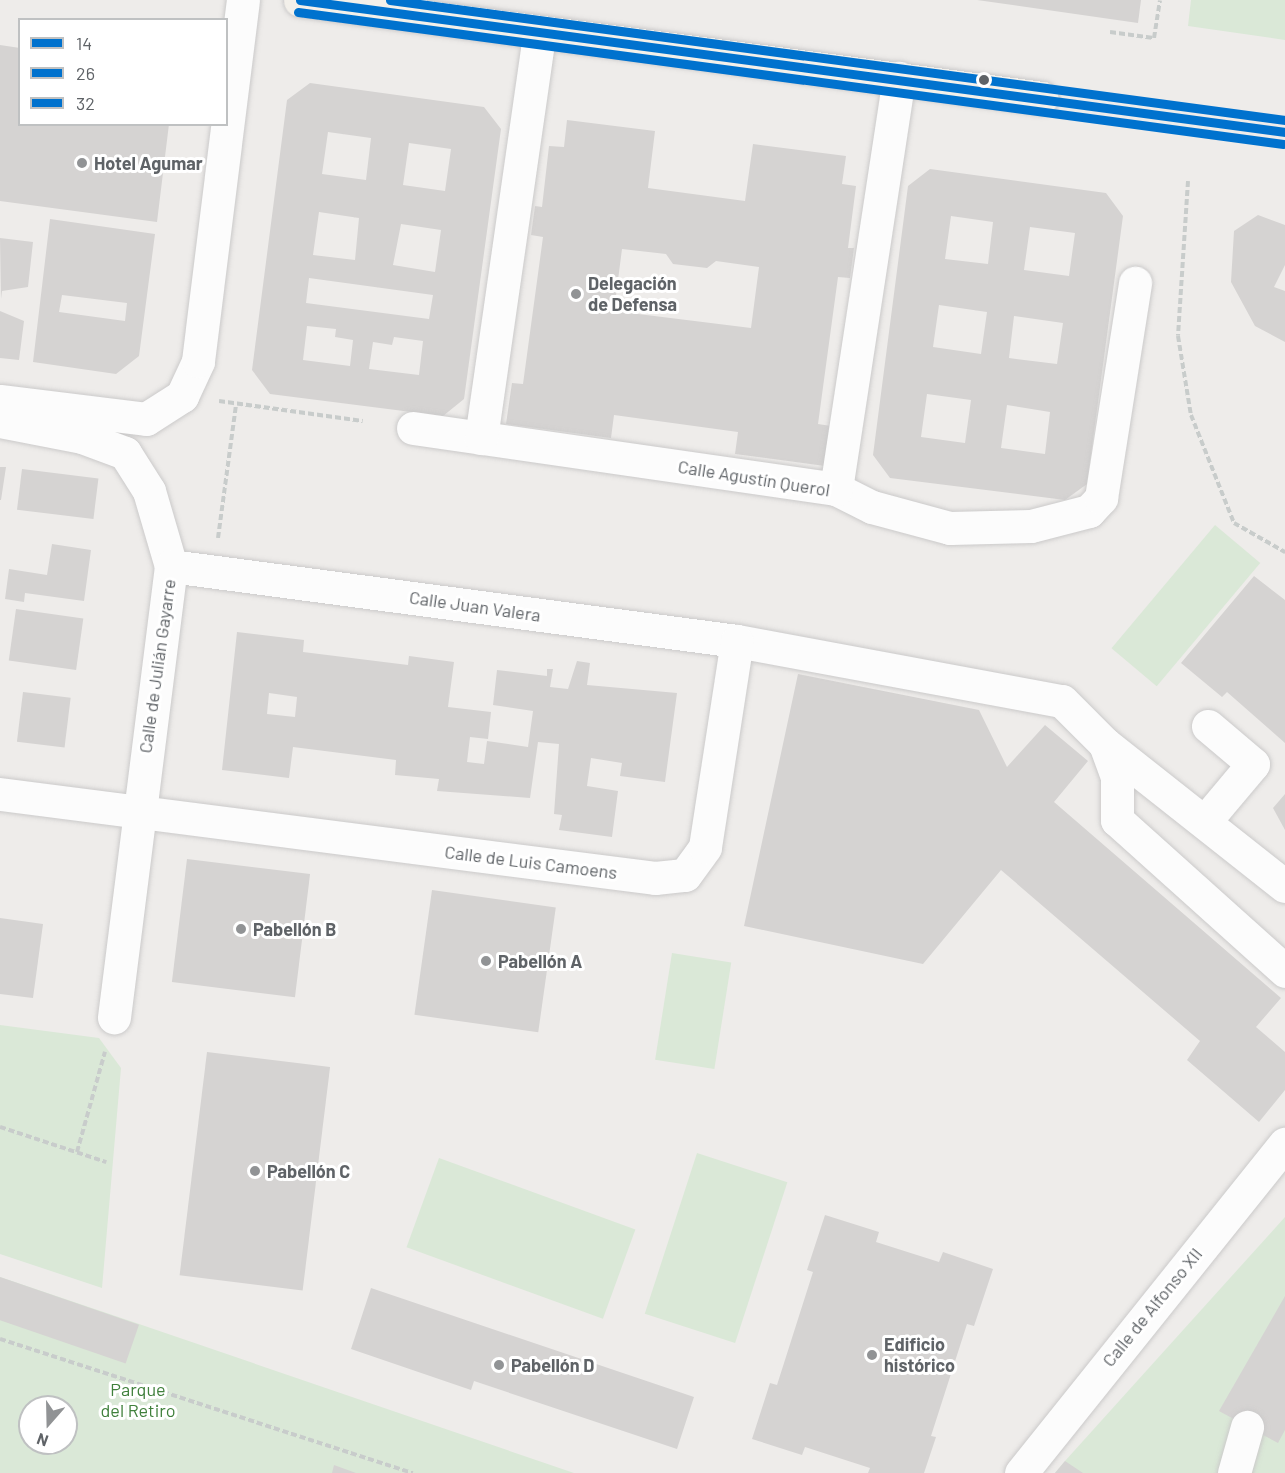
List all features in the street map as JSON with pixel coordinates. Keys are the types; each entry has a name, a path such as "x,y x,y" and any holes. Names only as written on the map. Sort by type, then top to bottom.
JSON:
{"main road":[{"path":"300,0 539,34 1042,98"}],"street":[{"path":"228,120 243,0"},
{"path":"481,438 539,34"},
{"path":"836,489 899,78"},
{"path":"0,401 146,418 182,396 198,361 227,126"},
{"name":"Calle Agustín Querol","path":"413,428 836,489 872,507 951,528 1031,526 1089,511 1101,498 1135,283"},
{"name":"Calle de Julián Gayarre","path":"0,421 82,437 125,453 149,491 171,566 137,811 114,1017"},
{"name":"Calle Juan Valera","path":"171,566 736,641 1062,701 1105,744 1206,820 1285,886"},
{"name":"Calle de Luis Camoens","path":"137,811 655,878 685,875 705,847 736,641"},
{"path":"1206,820 1253,764 1208,726"},
{"path":"1105,744 1117,777 1118,820 1285,971"},
{"path":"0,794 137,811"},
{"name":"Calle de Alfonso XII","path":"1021,1473 1285,1144"},
{"path":"1234,1473 1247,1427"}],"path":[{"path":"1110,32 1154,38 1160,0"},
{"path":"1188,181 1178,336 1191,415 1234,523 1285,552"},
{"path":"213,571 236,404 363,421"},
{"path":"76,1152 114,1017"},
{"path":"0,1127 106,1162"},
{"path":"0,1339 413,1473"}],"green space":[{"path":"1191,0 1285,0 1285,40 1188,26"},
{"path":"1215,525 1260,563 1157,686 1112,648"},
{"path":"672,953 731,962 714,1069 655,1060"},
{"path":"0,1025 99,1038 121,1068 102,1288 0,1254"},
{"path":"697,1153 787,1182 735,1343 645,1314"},
{"path":"439,1158 635,1229 603,1319 407,1247"},
{"path":"1285,1217 1285,1473 1055,1473 1065,1461"},
{"name":"Parque del Retiro","path":"0,1277 574,1473 0,1473"}],"building":[{"path":"977,0 1141,0 1138,23"},
{"name":"Hotel Agumar","path":"0,45 18,48 18,126 169,126 157,222 0,201"},
{"path":"310,83 484,107 501,129 464,399 443,416 270,394 252,370 287,100","holes":["328,132 371,138 366,180 322,174","409,143 451,149 445,191 403,185","319,212 359,218 355,260 313,255","401,224 441,230 435,272 393,265","309,278 433,295 429,319 306,303","307,326 336,329 335,337 353,340 350,366 303,360","394,337 423,341 419,375 369,369 373,342 392,345"]},
{"name":"Delegación de Defensa","path":"567,120 655,131 648,188 745,201 753,144 846,156 842,184 856,186 848,248 854,248 850,278 838,277 818,424 831,426 825,466 735,454 738,432 614,415 611,438 506,424 512,383 523,384 543,237 531,235 535,206 542,207 549,146 564,147","holes":["622,249 666,254 673,264 707,268 716,261 759,267 751,328 614,311"]},
{"path":"930,169 1106,193 1123,216 1087,484 1065,500 890,478 873,455 908,186","holes":["951,216 993,222 988,264 945,259","1030,227 1075,233 1069,276 1024,270","939,305 987,312 981,354 933,347","1014,316 1063,323 1057,364 1009,358","927,394 971,400 965,443 921,437","1007,405 1050,412 1045,454 1001,448"]},
{"path":"1258,215 1285,225 1285,265 1274,287 1285,291 1285,342 1255,326 1231,282 1234,231"},
{"path":"50,219 155,234 139,356 116,374 33,362","holes":["62,295 127,303 125,321 59,312"]},
{"path":"0,238 33,242 28,287 2,291 1,299"},
{"path":"0,311 24,321 19,360 0,358"},
{"path":"0,467 6,467 1,500 0,500"},
{"path":"22,469 98,478 93,519 17,510"},
{"path":"52,544 91,550 84,601 25,593 24,602 5,599 9,569 47,575"},
{"path":"1254,576 1285,600 1285,743 1227,692 1222,697 1181,663"},
{"path":"16,609 83,618 76,670 9,660"},
{"path":"237,632 304,640 303,652 408,665 409,656 454,662 448,707 491,712 488,739 470,737 467,762 484,764 487,741 528,747 533,711 493,705 497,670 547,676 547,669 553,669 550,687 568,689 577,661 590,663 587,685 677,693 665,782 620,776 622,763 591,758 587,786 618,791 612,837 559,830 562,815 554,814 559,744 538,742 530,798 437,791 439,779 395,775 396,760 293,747 289,778 222,770","holes":["269,693 297,697 295,717 267,714"]},
{"path":"798,674 979,710 1007,767 1045,725 1088,761 1054,802 1281,998 1256,1027 1285,1052 1285,1090 1259,1122 1187,1060 1200,1041 1001,870 923,964 744,926"},
{"path":"23,692 71,698 65,747 17,742"},
{"path":"1285,794 1285,830 1273,808"},
{"name":"Pabellón B","path":"187,859 310,874 295,997 172,982"},
{"name":"Pabellón A","path":"432,890 556,907 538,1032 414,1015"},
{"path":"0,918 43,924 33,998 0,994"},
{"name":"Pabellón C","path":"207,1052 330,1067 303,1290 180,1275"},
{"name":"Edificio histórico","path":"825,1215 879,1232 876,1242 939,1262 943,1252 993,1269 974,1326 967,1324 931,1436 936,1437 924,1473 868,1473 870,1468 805,1447 802,1455 752,1439 770,1383 777,1385 813,1272 807,1270"},
{"path":"0,1277 139,1325 126,1364 0,1320"},
{"name":"Pabellón D","path":"371,1288 694,1397 677,1449 474,1381 471,1390 351,1349"},
{"path":"1285,1296 1285,1430 1278,1443 1219,1411"},
{"path":"1065,1461 1083,1473 1055,1473"},
{"path":"334,1465 356,1473 332,1473"}],"transit line":[{"name":"14","path":"300,0 1285,132"},
{"name":"32","path":"390,0 1285,120"},
{"name":"26","path":"298,12 1283,144"}],"place":[{"name":"Hotel Agumar","path":"82,163"},
{"name":"Delegación de Defensa","path":"576,294"},
{"name":"Pabellón B","path":"241,929"},
{"name":"Pabellón A","path":"486,961"},
{"name":"Pabellón C","path":"255,1171"},
{"name":"Edificio histórico","path":"872,1355"},
{"name":"Pabellón D","path":"499,1365"}]}
